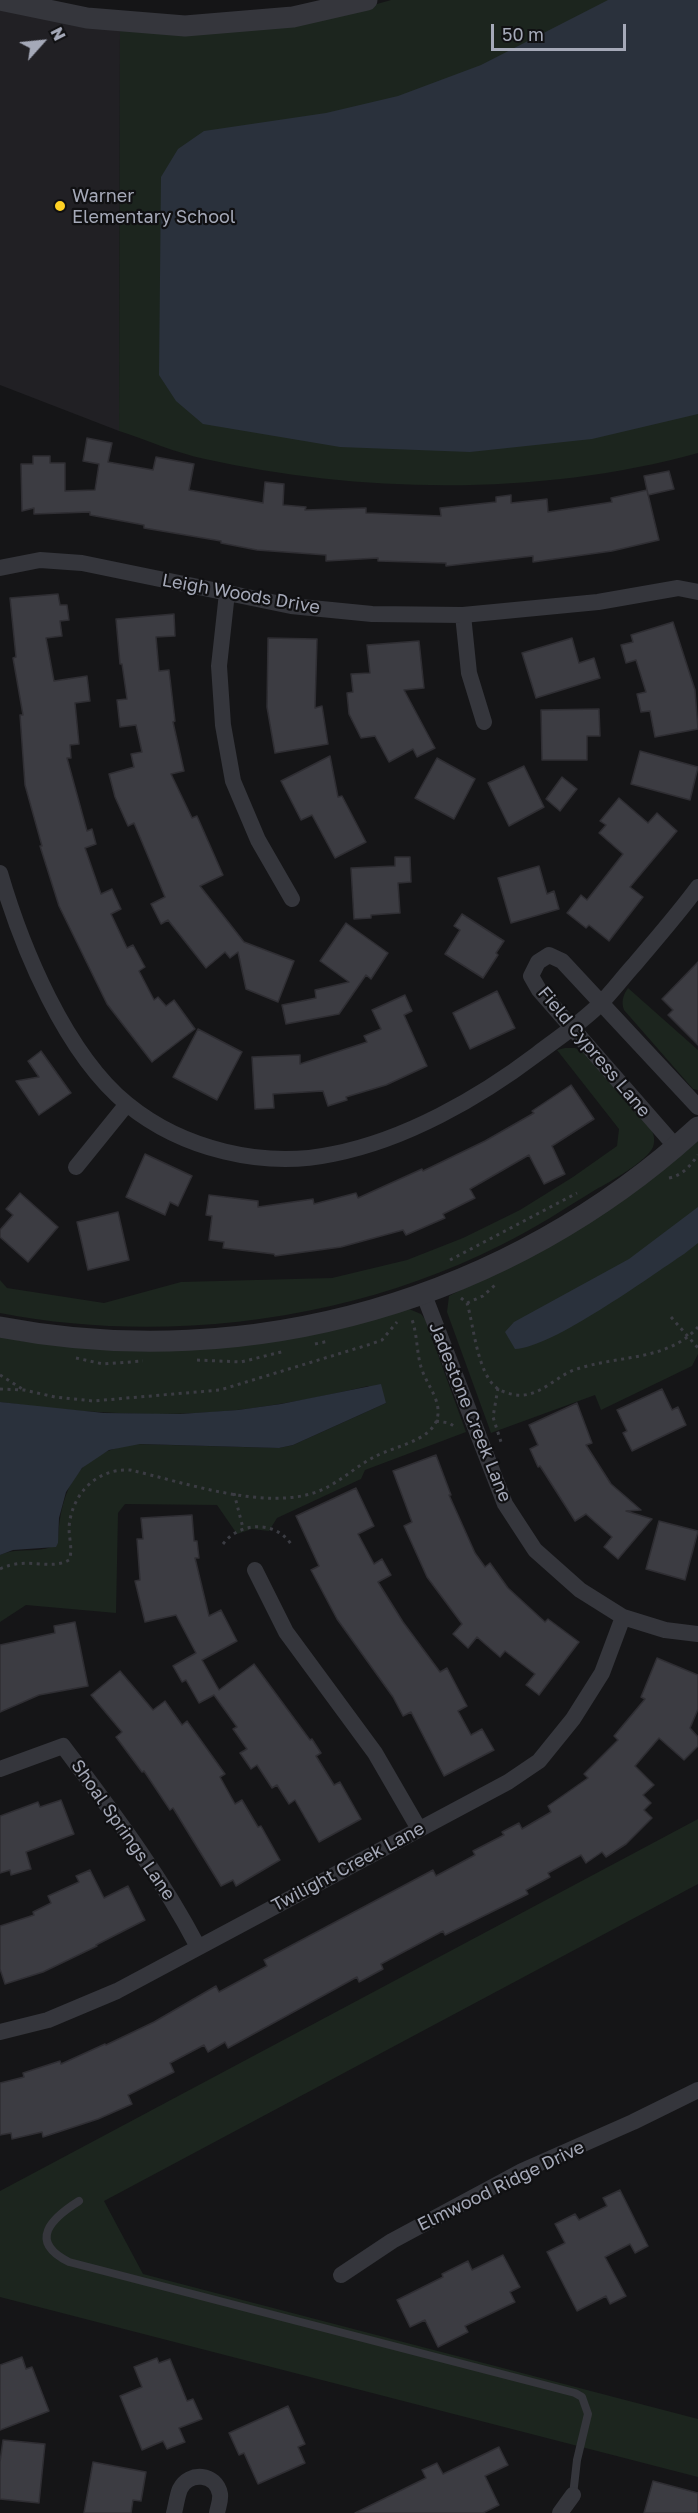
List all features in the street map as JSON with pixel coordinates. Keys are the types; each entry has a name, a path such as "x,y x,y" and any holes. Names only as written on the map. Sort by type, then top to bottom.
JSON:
{"street":[{"path":"0,0 87,18 185,26 293,17 367,0"},
{"name":"Leigh Woods Drive","path":"0,568 40,560 82,563 291,606 360,613 464,615 598,602 678,588 698,592"},
{"path":"227,593 219,666 223,725 233,781 258,840 292,899"},
{"path":"464,615 470,672 484,722"},
{"path":"0,873 4,904 64,1024 96,1072 127,1104 172,1134 221,1152 286,1159 333,1155 385,1138 452,1110 512,1072 572,1028 600,1004 698,887"},
{"name":"Field Cypress Lane","path":"676,1147 572,1028 531,976 538,962 549,955 562,961 698,1107"},
{"path":"76,1167 127,1104"},
{"path":"0,1327 110,1341 197,1341 271,1333 346,1318 424,1295 530,1247 638,1178 698,1127"},
{"name":"Jadestone Creek Lane","path":"424,1295 505,1504 535,1550 580,1590 623,1617 665,1630 698,1634"},
{"path":"255,1570 286,1632 375,1753 419,1829"},
{"name":"Twilight Creek Lane","path":"0,2032 58,2016 117,1991 508,1782 539,1761 573,1719 602,1674 623,1617"},
{"name":"Shoal Springs Lane","path":"0,1769 63,1746 147,1859 198,1947"},
{"name":"Elmwood Ridge Drive","path":"342,2275 392,2241 522,2171 641,2119 698,2090"},
{"path":"174,2513 181,2489 187,2481 205,2476 214,2481 219,2491 217,2513"},
{"path":"560,2513 573,2495"}],"lane":[{"path":"79,2200 52,2220 48,2229 47,2240 51,2247 59,2257 69,2262 575,2393 582,2397 588,2414 577,2460 573,2495"}],"path":[{"path":"440,1264 584,1189"},
{"path":"467,1303 483,1365 489,1379 498,1388 509,1393 528,1395 573,1370 646,1355 688,1338 698,1327"},
{"path":"0,1569 15,1563 60,1564 69,1560 70,1516 76,1499 92,1481 114,1470 130,1470 234,1493 279,1498 317,1492 377,1455 422,1437 436,1421 438,1412 436,1401 421,1367 416,1329 410,1314"},
{"path":"671,1317 698,1348"},
{"path":"0,1389 24,1390 55,1397 93,1401 220,1390 371,1344 388,1335 399,1319"},
{"path":"0,1375 24,1390"},
{"path":"498,1388 493,1417 503,1446"},
{"path":"436,1421 454,1425 461,1436"},
{"path":"234,1493 243,1528"},
{"path":"223,1544 230,1536 243,1528 264,1527 282,1534 291,1544"}],"shaded area":[{"path":"391,0 698,0 698,453 639,467 578,477 515,483 389,484 265,471 172,450 119,431 120,27 324,19"},
{"path":"608,0 698,0 698,414 592,439 470,452 340,447 203,424 176,401 159,375 161,177 178,149 204,131 326,113 398,96 481,65"},
{"name":"Warner Elementary School","path":"0,5 120,27 119,431 0,385"},
{"path":"628,988 698,1050 698,1090 693,1089 624,1010 623,999"},
{"path":"575,1048 584,1052 649,1125 654,1136 653,1147 636,1165 618,1177 501,1245 443,1271 383,1292 320,1308 256,1320 191,1326 126,1327 62,1322 0,1313 0,1280 7,1288 104,1303 181,1282 332,1278 407,1260 463,1238 520,1210 617,1146 619,1129 557,1050"},
{"path":"698,1141 698,1354 692,1366 601,1410 595,1395 491,1433 447,1312 449,1296 586,1225 643,1185"},
{"path":"698,1207 698,1243 684,1254 576,1325 531,1346 515,1349 505,1332 514,1322 629,1259"},
{"path":"409,1309 421,1314 425,1319 466,1432 365,1470 361,1479 277,1518 269,1531 252,1529 237,1534 217,1505 125,1504 118,1513 116,1613 26,1605 0,1622 0,1555 7,1552 45,1549 58,1543 63,1506 68,1490 86,1465 99,1455 115,1448 135,1444 279,1448 293,1445 386,1403 368,1386 286,1403 237,1410 178,1414 118,1413 0,1402 0,1336 22,1341 87,1348"},
{"path":"381,1384 386,1403 293,1445 279,1448 140,1444 109,1450 82,1468 66,1492 59,1518 56,1547 13,1550 0,1555 0,1402 104,1413 180,1414 281,1404"},
{"path":"698,1819 698,1884 104,2201 143,2274 698,2419 698,2477 0,2297 0,2191"}],"building":[{"path":"87,438 112,443 108,462 153,470 156,457 194,464 189,490 263,503 265,482 284,484 283,505 306,507 305,510 366,508 366,513 441,516 440,508 496,502 496,497 511,495 511,503 547,499 548,512 612,502 611,498 647,490 659,540 612,551 533,562 533,556 446,566 446,563 378,561 378,558 326,561 326,555 257,550 221,543 221,541 144,528 144,525 90,515 90,512 34,514 34,508 22,511 21,464 33,464 33,456 50,456 50,463 65,463 65,491 95,490 99,464 83,461"},
{"path":"669,471 674,489 648,495 644,476"},
{"path":"58,594 60,605 67,605 69,620 60,621 62,636 46,638 54,681 87,676 90,701 75,703 79,744 70,745 71,758 67,758 87,831 92,829 96,844 85,848 101,894 112,889 121,909 111,914 127,948 133,945 145,967 139,971 154,1000 158,997 166,1006 174,1000 195,1029 152,1062 107,1004 59,906 40,846 42,846 25,785 20,715 23,715 13,658 16,657 10,598"},
{"path":"174,614 175,636 156,637 159,671 169,670 175,721 173,722 184,771 171,774 192,818 197,816 223,875 200,886 244,942 294,961 278,1002 246,989 238,952 230,958 225,952 206,968 168,920 161,924 151,904 165,897 134,823 128,826 115,797 109,774 134,767 131,754 142,752 136,725 120,727 117,700 127,699 122,664 120,664 116,619"},
{"path":"673,622 695,690 698,729 655,737 650,711 641,712 637,694 646,692 636,660 626,663 621,645 633,642 631,635"},
{"path":"268,638 317,639 315,708 322,706 328,744 275,753 267,707"},
{"path":"572,638 579,663 594,658 600,678 536,698 522,653"},
{"path":"419,641 424,688 404,690 435,748 417,757 413,749 389,762 375,736 361,738 349,714 347,693 353,692 351,674 370,673 367,645"},
{"path":"599,709 600,736 587,736 587,760 542,760 541,710"},
{"path":"640,751 698,767 690,800 631,784"},
{"path":"330,756 338,797 342,796 366,842 335,858 312,815 301,820 281,781"},
{"path":"437,758 475,779 454,819 415,798"},
{"path":"524,766 544,807 509,826 488,783"},
{"path":"562,777 577,789 560,811 546,799"},
{"path":"619,798 648,823 657,813 677,831 630,887 643,897 609,941 589,925 586,928 567,913 581,895 587,900 623,854 599,833 606,825 600,821"},
{"path":"395,857 410,857 411,882 398,883 400,913 354,919 351,868 395,866"},
{"path":"539,866 547,894 554,891 559,909 511,923 498,878"},
{"path":"462,914 504,941 483,978 445,954 460,930 454,926"},
{"path":"346,923 388,953 371,979 366,975 339,1014 286,1024 282,1005 316,998 315,990 349,982 320,961"},
{"path":"698,962 698,1045 668,1015 673,1010 662,999"},
{"path":"497,991 515,1028 470,1049 453,1013"},
{"path":"405,995 412,1011 404,1015 427,1066 386,1085 346,1097 347,1100 328,1106 323,1091 273,1094 274,1108 255,1109 252,1057 300,1055 300,1064 367,1042 364,1036 381,1029 372,1010"},
{"path":"198,1029 242,1052 217,1100 173,1077"},
{"path":"41,1051 71,1093 39,1115 16,1081 39,1077 28,1061"},
{"path":"571,1085 594,1119 552,1146 565,1174 544,1184 529,1155 470,1189 475,1198 443,1214 445,1218 406,1235 403,1230 341,1247 275,1256 274,1254 223,1248 224,1242 209,1240 212,1216 206,1215 209,1195 258,1201 258,1207 313,1199 314,1204 356,1193 358,1198 422,1169 423,1171 485,1141 534,1113 532,1111"},
{"path":"145,1154 192,1176 178,1206 170,1202 165,1215 126,1197"},
{"path":"20,1193 58,1227 28,1262 0,1237 0,1230 13,1215 6,1209"},
{"path":"118,1212 129,1260 88,1270 77,1222"},
{"path":"662,1389 672,1410 678,1407 686,1425 632,1451 623,1433 627,1431 617,1410"},
{"path":"577,1403 592,1443 586,1445 611,1484 641,1510 626,1511 652,1519 618,1559 604,1547 612,1537 586,1514 575,1521 540,1466 538,1467 530,1449 538,1445 529,1425"},
{"path":"436,1455 451,1495 449,1495 475,1553 485,1567 490,1563 508,1588 545,1622 548,1619 579,1642 539,1695 526,1685 535,1674 505,1651 500,1657 477,1637 468,1648 453,1634 462,1624 427,1577 404,1526 412,1522 393,1471"},
{"path":"356,1488 374,1526 358,1534 374,1564 382,1559 391,1575 378,1582 403,1622 440,1672 447,1668 467,1706 458,1711 471,1735 482,1729 494,1750 444,1776 411,1712 403,1716 393,1697 337,1619 311,1570 319,1566 296,1516"},
{"path":"192,1515 194,1541 197,1541 199,1558 195,1558 209,1616 221,1610 237,1641 202,1660 219,1690 254,1664 310,1740 312,1739 321,1753 316,1756 334,1785 340,1782 361,1819 319,1842 295,1800 289,1804 277,1785 272,1788 257,1765 251,1769 240,1753 247,1749 233,1729 237,1727 214,1695 199,1703 186,1680 182,1682 173,1666 196,1653 176,1615 145,1622 135,1581 140,1580 137,1539 143,1539 141,1518"},
{"path":"659,1521 698,1531 685,1580 646,1569"},
{"path":"75,1622 88,1686 39,1695 0,1712 0,1645 55,1633 54,1626"},
{"path":"657,1658 698,1675 698,1709 690,1728 698,1737 698,1746 684,1760 659,1738 635,1766 654,1785 643,1795 651,1803 644,1810 652,1818 626,1844 606,1857 602,1852 586,1863 581,1855 548,1873 550,1877 526,1890 528,1894 445,1935 443,1931 381,1964 383,1969 359,1982 357,1977 228,2048 225,2042 208,2052 204,2045 170,2063 174,2072 128,2095 132,2104 98,2119 43,2137 42,2132 12,2139 11,2133 0,2135 0,2083 24,2077 23,2073 60,2061 61,2064 106,2045 154,2022 216,1986 219,1992 267,1966 264,1960 433,1870 436,1876 475,1855 473,1851 504,1835 502,1832 519,1823 522,1829 551,1812 548,1806 588,1778 584,1774 618,1740 614,1736 645,1699 641,1697"},
{"path":"120,1671 153,1710 165,1701 182,1725 187,1721 225,1774 220,1777 235,1804 242,1800 258,1827 261,1826 280,1860 236,1886 233,1880 221,1886 173,1808 170,1810 144,1771 142,1772 116,1737 122,1732 91,1695"},
{"path":"61,1800 74,1834 26,1852 31,1869 11,1875 10,1870 0,1873 0,1816 38,1802 40,1807"},
{"path":"90,1870 104,1898 128,1886 145,1920 43,1972 5,1984 0,1969 0,1926 34,1915 33,1912 51,1903 48,1896 79,1882 76,1876"},
{"path":"620,2190 648,2246 635,2253 630,2244 605,2257 626,2296 610,2304 606,2296 577,2311 547,2252 565,2243 555,2224 575,2214 579,2220 607,2206 603,2198"},
{"path":"503,2255 520,2287 510,2292 515,2302 465,2326 468,2332 438,2347 425,2320 410,2327 397,2300 443,2277 442,2274 468,2261 472,2270"},
{"path":"22,2357 26,2369 32,2367 49,2411 0,2430 0,2365"},
{"path":"157,2358 159,2363 170,2359 187,2401 193,2399 202,2419 179,2428 185,2442 167,2449 163,2441 142,2450 120,2396 142,2387 134,2367"},
{"path":"288,2406 305,2444 298,2447 305,2463 258,2484 244,2453 239,2455 229,2433"},
{"path":"3,2440 45,2444 39,2503 0,2499 0,2462"},
{"path":"499,2447 508,2465 485,2476 499,2505 483,2513 355,2513 426,2478 422,2470 437,2463 443,2474"},
{"path":"93,2462 146,2472 141,2501 133,2500 131,2513 84,2513"},
{"path":"653,2481 698,2493 698,2513 644,2513"}],"place":[{"name":"Warner Elementary School","path":"60,206"}]}
